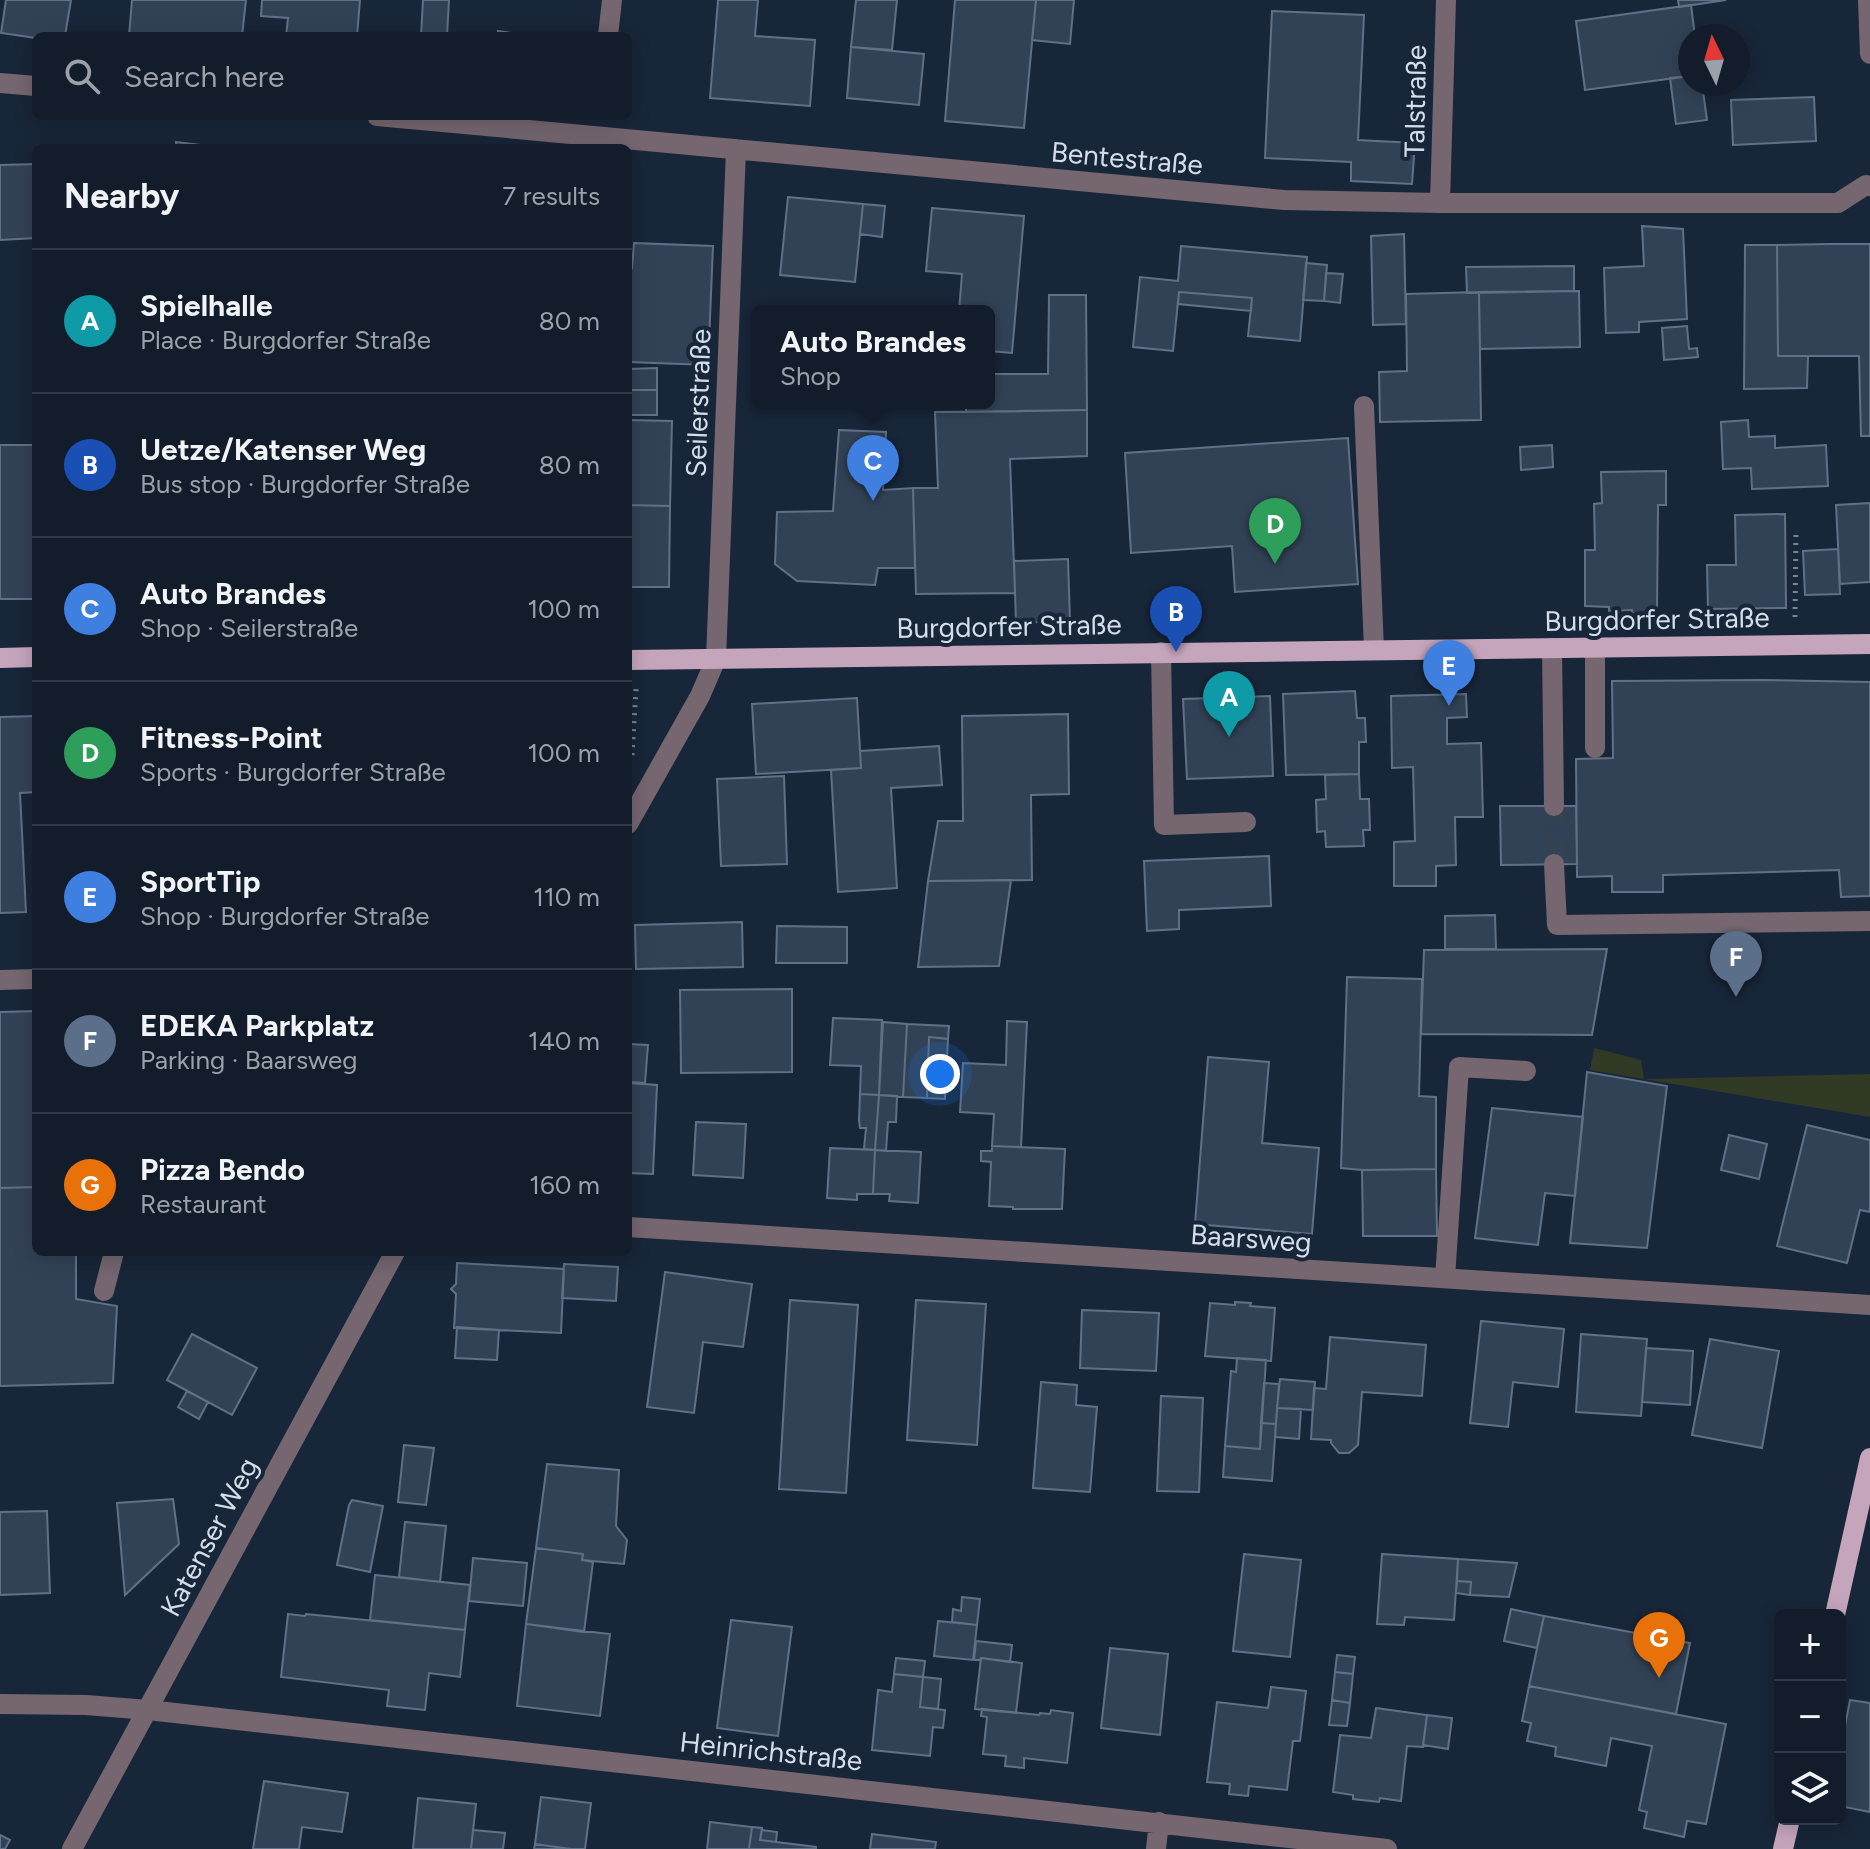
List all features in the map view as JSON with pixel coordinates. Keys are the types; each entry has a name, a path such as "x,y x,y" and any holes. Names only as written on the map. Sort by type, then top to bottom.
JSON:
{"main road":[{"name":"Burgdorfer Straße","path":"633,660 1870,644"},
{"path":"0,658 32,657"},
{"path":"1836,1609 1870,1458"},
{"path":"1783,1849 1789,1825"}],"street":[{"path":"608,32 612,0"},
{"name":"Talstraße","path":"1440,203 1446,0"},
{"path":"1868,0 1870,54"},
{"path":"0,83 32,86"},
{"name":"Bentestraße","path":"465,120 598,126 736,149 1268,199 1440,203 1838,203 1869,181"},
{"name":"Seilerstraße","path":"716,659 736,149"},
{"path":"1364,406 1374,650"},
{"path":"1552,648 1554,806"},
{"path":"1595,648 1595,748"},
{"path":"1161,652 1164,825 1246,822"},
{"path":"632,817 700,696 716,659"},
{"path":"1554,864 1557,925 1870,921"},
{"path":"0,980 32,979"},
{"path":"1445,1278 1459,1067 1526,1071"},
{"name":"Baarsweg","path":"632,1227 1870,1305"},
{"path":"104,1291 113,1256"},
{"name":"Katenser Weg","path":"72,1849 393,1256"},
{"name":"Heinrichstraße","path":"0,1704 86,1705 148,1710 1387,1849"},
{"path":"1156,1849 1159,1822"}],"path":[{"path":"1794,646 1796,530"},
{"path":"632,714 633,660"}],"green space":[{"path":"1594,1048 1641,1060 1644,1079 1870,1074 1870,1117 1590,1070"}],"building":[{"path":"6,0 71,0 66,32 32,32 32,37 1,33"},
{"path":"132,0 246,0 242,32 129,32"},
{"path":"262,0 360,0 357,32 286,32 288,18 261,16"},
{"path":"423,0 449,0 447,32 421,32"},
{"path":"718,0 758,0 755,36 815,40 810,106 710,98"},
{"path":"856,0 897,0 892,50 851,47"},
{"path":"955,0 1036,0 1024,128 945,121"},
{"path":"1036,0 1074,0 1070,44 1032,40"},
{"path":"1678,0 1726,0 1679,7"},
{"path":"1691,5 1693,24 1678,24 1678,78 1585,90 1576,21"},
{"path":"1272,11 1364,15 1358,140 1415,143 1412,184 1351,181 1351,162 1265,158"},
{"path":"851,47 924,54 919,105 847,98"},
{"path":"1678,77 1678,96 1704,96 1707,120 1676,124 1670,78"},
{"path":"1814,97 1816,141 1733,145 1731,100"},
{"path":"32,164 32,238 0,240 0,165"},
{"path":"788,197 863,204 855,282 780,275"},
{"path":"863,204 885,206 882,237 860,234"},
{"path":"932,208 1024,216 1012,353 995,352 995,305 959,305 962,274 926,271"},
{"path":"1642,226 1683,229 1687,319 1639,322 1639,332 1606,333 1604,268 1644,266"},
{"path":"1404,234 1406,324 1373,325 1371,236"},
{"path":"634,243 713,246 708,365 632,362"},
{"path":"1870,244 1870,436 1861,436 1859,356 1778,356 1777,245"},
{"path":"1745,245 1777,245 1778,356 1808,356 1807,388 1744,389"},
{"path":"1181,246 1307,257 1300,341 1248,336 1252,298 1179,292 1173,351 1133,347 1140,277 1178,281"},
{"path":"1306,263 1327,265 1324,301 1303,300"},
{"path":"1574,266 1574,291 1467,293 1466,267"},
{"path":"1326,273 1343,274 1340,303 1324,301"},
{"path":"1579,291 1580,347 1480,349 1479,292"},
{"path":"1179,292 1252,298 1251,311 1178,304"},
{"path":"1479,292 1481,420 1380,422 1379,372 1407,371 1406,294"},
{"path":"1049,295 1086,295 1087,410 966,412 966,409 995,409 995,374 1048,374"},
{"path":"1687,326 1689,349 1697,348 1698,357 1664,360 1662,328"},
{"path":"657,368 657,390 632,390 632,369"},
{"path":"632,390 657,390 657,415 632,415"},
{"path":"1087,410 1087,456 1010,459 1015,593 916,594 913,488 938,488 935,412"},
{"path":"632,420 672,421 670,506 632,505"},
{"path":"1748,420 1749,437 1775,436 1775,448 1826,445 1828,486 1752,489 1751,468 1723,469 1721,422"},
{"path":"839,430 886,432 883,490 913,488 915,568 878,568 875,585 797,581 775,564 777,512 833,511"},
{"path":"1348,438 1358,584 1235,592 1232,546 1131,553 1125,453"},
{"path":"0,445 32,445 32,599 0,599"},
{"path":"1552,445 1553,467 1521,470 1520,447"},
{"path":"1666,471 1666,505 1658,505 1657,613 1609,611 1609,607 1585,606 1585,550 1595,550 1594,504 1602,503 1601,472"},
{"path":"1870,503 1870,582 1840,584 1836,505"},
{"path":"632,505 670,506 669,587 632,587"},
{"path":"1785,514 1786,608 1708,609 1707,565 1736,565 1735,515"},
{"path":"1838,549 1840,594 1805,595 1803,551"},
{"path":"1068,559 1070,621 1016,623 1014,561"},
{"path":"1612,681 1870,682 1870,896 1841,897 1839,870 1663,875 1663,892 1612,892 1612,876 1577,877 1576,759 1613,758"},
{"path":"1355,691 1357,718 1365,718 1366,742 1359,742 1359,774 1286,775 1283,694"},
{"path":"1466,694 1467,717 1447,718 1447,744 1481,743 1483,817 1455,817 1456,865 1436,866 1436,886 1394,886 1394,842 1415,841 1413,767 1392,768 1391,696"},
{"path":"1270,696 1273,776 1187,779 1183,699"},
{"path":"857,698 861,768 756,774 752,704"},
{"path":"1068,714 1069,794 1031,795 1032,880 928,881 938,821 963,821 962,716"},
{"path":"32,716 32,792 20,793 26,912 0,913 0,717"},
{"path":"939,746 942,785 891,788 897,888 838,892 831,770 861,768 860,751"},
{"path":"1359,774 1360,799 1369,799 1370,830 1363,830 1364,846 1326,847 1325,831 1317,832 1316,800 1326,799 1325,775"},
{"path":"784,776 787,864 721,866 717,779"},
{"path":"1500,806 1576,806 1577,864 1501,865"},
{"path":"1269,856 1271,906 1179,910 1179,929 1147,931 1144,861"},
{"path":"1011,880 999,966 918,967 928,881"},
{"path":"1495,915 1496,949 1445,949 1445,916"},
{"path":"742,922 743,967 636,969 635,925"},
{"path":"777,926 847,927 847,963 776,963"},
{"path":"1607,949 1592,1035 1421,1034 1424,950"},
{"path":"1347,977 1422,979 1419,1096 1436,1097 1436,1169 1341,1168"},
{"path":"792,989 792,1072 681,1073 680,990"},
{"path":"32,1011 32,1187 0,1188 0,1012"},
{"path":"833,1018 882,1020 879,1095 860,1094 861,1066 830,1065"},
{"path":"1007,1021 1027,1022 1021,1147 992,1146 994,1114 960,1112 963,1063 1006,1065"},
{"path":"883,1022 907,1024 903,1097 879,1095"},
{"path":"907,1024 949,1026 948,1039 929,1037 927,1098 903,1097"},
{"path":"929,1037 948,1039 945,1099 927,1098"},
{"path":"632,1044 648,1045 645,1083 632,1082"},
{"path":"1208,1057 1269,1062 1262,1143 1319,1148 1312,1234 1195,1224"},
{"path":"1587,1072 1667,1086 1647,1248 1570,1243"},
{"path":"632,1083 657,1085 653,1174 632,1173"},
{"path":"860,1094 879,1095 875,1150 864,1149 866,1128 860,1128"},
{"path":"879,1095 897,1096 896,1122 888,1122 886,1151 875,1150"},
{"path":"1492,1108 1583,1117 1575,1196 1545,1193 1538,1245 1475,1238"},
{"path":"696,1122 746,1124 743,1178 693,1175"},
{"path":"1807,1125 1870,1140 1870,1212 1860,1210 1847,1263 1777,1246"},
{"path":"1729,1135 1767,1144 1759,1179 1721,1170"},
{"path":"992,1146 1065,1149 1062,1209 989,1206 991,1162 981,1161 981,1151 992,1151"},
{"path":"830,1148 875,1150 873,1194 857,1194 857,1200 827,1198"},
{"path":"875,1150 921,1152 918,1203 889,1201 890,1194 873,1194"},
{"path":"1436,1169 1437,1236 1363,1236 1362,1170"},
{"path":"32,1187 32,1256 76,1256 76,1299 117,1306 113,1383 0,1386 0,1188"},
{"path":"457,1263 564,1269 561,1333 454,1328 456,1294 451,1289 456,1284"},
{"path":"564,1264 618,1267 616,1301 562,1298"},
{"path":"665,1272 752,1284 743,1347 703,1342 694,1413 647,1407"},
{"path":"790,1300 858,1305 846,1493 779,1489"},
{"path":"916,1300 986,1304 977,1445 907,1440"},
{"path":"1235,1302 1275,1308 1271,1361 1205,1356 1210,1303 1235,1305"},
{"path":"1082,1310 1159,1313 1156,1371 1080,1368"},
{"path":"1481,1321 1564,1329 1558,1387 1513,1382 1508,1427 1470,1423"},
{"path":"457,1327 499,1330 497,1360 455,1358"},
{"path":"192,1334 257,1368 232,1415 167,1380"},
{"path":"1581,1334 1647,1339 1641,1416 1576,1412"},
{"path":"1330,1337 1426,1345 1422,1396 1362,1392 1358,1445 1349,1453 1339,1453 1331,1440 1311,1439 1314,1388 1326,1389"},
{"path":"1710,1339 1779,1351 1762,1448 1692,1435"},
{"path":"1646,1348 1693,1351 1690,1405 1642,1402"},
{"path":"1237,1358 1266,1360 1260,1449 1225,1446 1231,1371 1236,1372"},
{"path":"1280,1379 1315,1382 1313,1410 1277,1408"},
{"path":"1041,1382 1077,1385 1076,1405 1097,1407 1090,1492 1033,1488"},
{"path":"1264,1383 1279,1384 1276,1424 1261,1423"},
{"path":"187,1391 208,1402 199,1419 178,1407"},
{"path":"1161,1396 1203,1398 1199,1492 1157,1491"},
{"path":"1277,1408 1301,1409 1299,1439 1275,1437"},
{"path":"1261,1423 1276,1424 1272,1481 1223,1477 1225,1446 1260,1449"},
{"path":"404,1445 434,1448 426,1505 398,1502"},
{"path":"547,1464 619,1470 616,1526 627,1540 624,1564 582,1560 583,1554 536,1548"},
{"path":"173,1499 179,1544 125,1595 117,1503"},
{"path":"352,1500 383,1506 370,1572 337,1565"},
{"path":"47,1511 50,1593 0,1595 0,1512"},
{"path":"405,1522 446,1526 440,1582 399,1577"},
{"path":"536,1548 583,1554 582,1560 593,1562 584,1632 526,1624"},
{"path":"1244,1554 1301,1560 1290,1657 1233,1651"},
{"path":"1382,1554 1458,1559 1454,1620 1405,1617 1404,1625 1377,1624"},
{"path":"473,1558 527,1563 523,1606 469,1601"},
{"path":"1458,1559 1517,1563 1509,1597 1470,1595 1471,1582 1457,1581"},
{"path":"375,1575 470,1585 465,1630 370,1620"},
{"path":"1457,1581 1471,1582 1470,1595 1456,1593"},
{"path":"962,1597 980,1599 977,1625 952,1622 953,1609 961,1611"},
{"path":"1511,1609 1544,1616 1537,1648 1504,1641"},
{"path":"288,1614 465,1630 460,1677 429,1673 425,1710 387,1706 389,1690 281,1677"},
{"path":"1544,1616 1690,1643 1676,1714 1529,1686"},
{"path":"731,1620 792,1627 778,1736 717,1728"},
{"path":"938,1621 977,1625 973,1660 934,1656"},
{"path":"526,1624 610,1634 600,1716 517,1706"},
{"path":"976,1641 1012,1645 1010,1662 974,1660"},
{"path":"1110,1648 1168,1654 1160,1735 1101,1728"},
{"path":"1337,1655 1355,1657 1353,1674 1335,1672"},
{"path":"896,1658 925,1661 923,1677 894,1674"},
{"path":"981,1658 1022,1663 1016,1713 975,1709"},
{"path":"1335,1672 1353,1674 1350,1703 1332,1700"},
{"path":"894,1674 923,1677 920,1707 945,1710 943,1728 933,1727 930,1756 872,1750 878,1690 892,1692"},
{"path":"923,1677 941,1679 938,1709 920,1707"},
{"path":"1529,1686 1726,1724 1706,1824 1687,1821 1684,1837 1644,1828 1647,1812 1639,1810 1652,1746 1611,1738 1606,1766 1555,1756 1556,1747 1527,1741 1531,1723 1522,1721"},
{"path":"1271,1687 1306,1691 1300,1741 1293,1741 1287,1790 1249,1786 1248,1796 1229,1794 1230,1784 1207,1782 1217,1702 1268,1708"},
{"path":"1332,1700 1350,1703 1347,1726 1329,1725"},
{"path":"1850,1700 1870,1703 1870,1812 1846,1807 1846,1721"},
{"path":"1376,1708 1427,1715 1423,1747 1407,1746 1401,1801 1353,1799 1353,1795 1333,1792 1340,1735 1371,1738"},
{"path":"982,1709 1039,1715 1050,1714 1051,1710 1073,1713 1067,1763 1024,1758 1024,1768 1005,1766 1006,1756 983,1754 987,1717 981,1716"},
{"path":"1427,1715 1452,1718 1448,1749 1423,1745"},
{"path":"264,1781 348,1793 342,1832 302,1827 299,1849 253,1849"},
{"path":"541,1797 591,1803 585,1849 535,1844"},
{"path":"418,1798 476,1804 471,1849 413,1849"},
{"path":"710,1822 752,1827 749,1849 707,1849"},
{"path":"752,1827 762,1828 760,1840 816,1849 749,1849"},
{"path":"473,1830 505,1833 503,1849 471,1849"},
{"path":"762,1830 777,1832 776,1842 760,1840"},
{"path":"872,1834 936,1842 935,1849 870,1849"},
{"path":"0,1835 10,1840 5,1849 0,1849"},
{"path":"535,1844 571,1849 534,1849"}],"tunnel":[{"path":"1554,806 1554,864"}],"place":[{"name":"Auto Brandes","path":"873,501"},
{"name":"Fitness-Point","path":"1275,564"},
{"name":"Uetze/Katenser Weg","path":"1176,652"},
{"name":"SportTip","path":"1449,706"},
{"name":"Spielhalle","path":"1229,737"},
{"name":"EDEKA Parkplatz","path":"1736,997"},
{"name":"Pizza Bendo","path":"1659,1678"}]}
